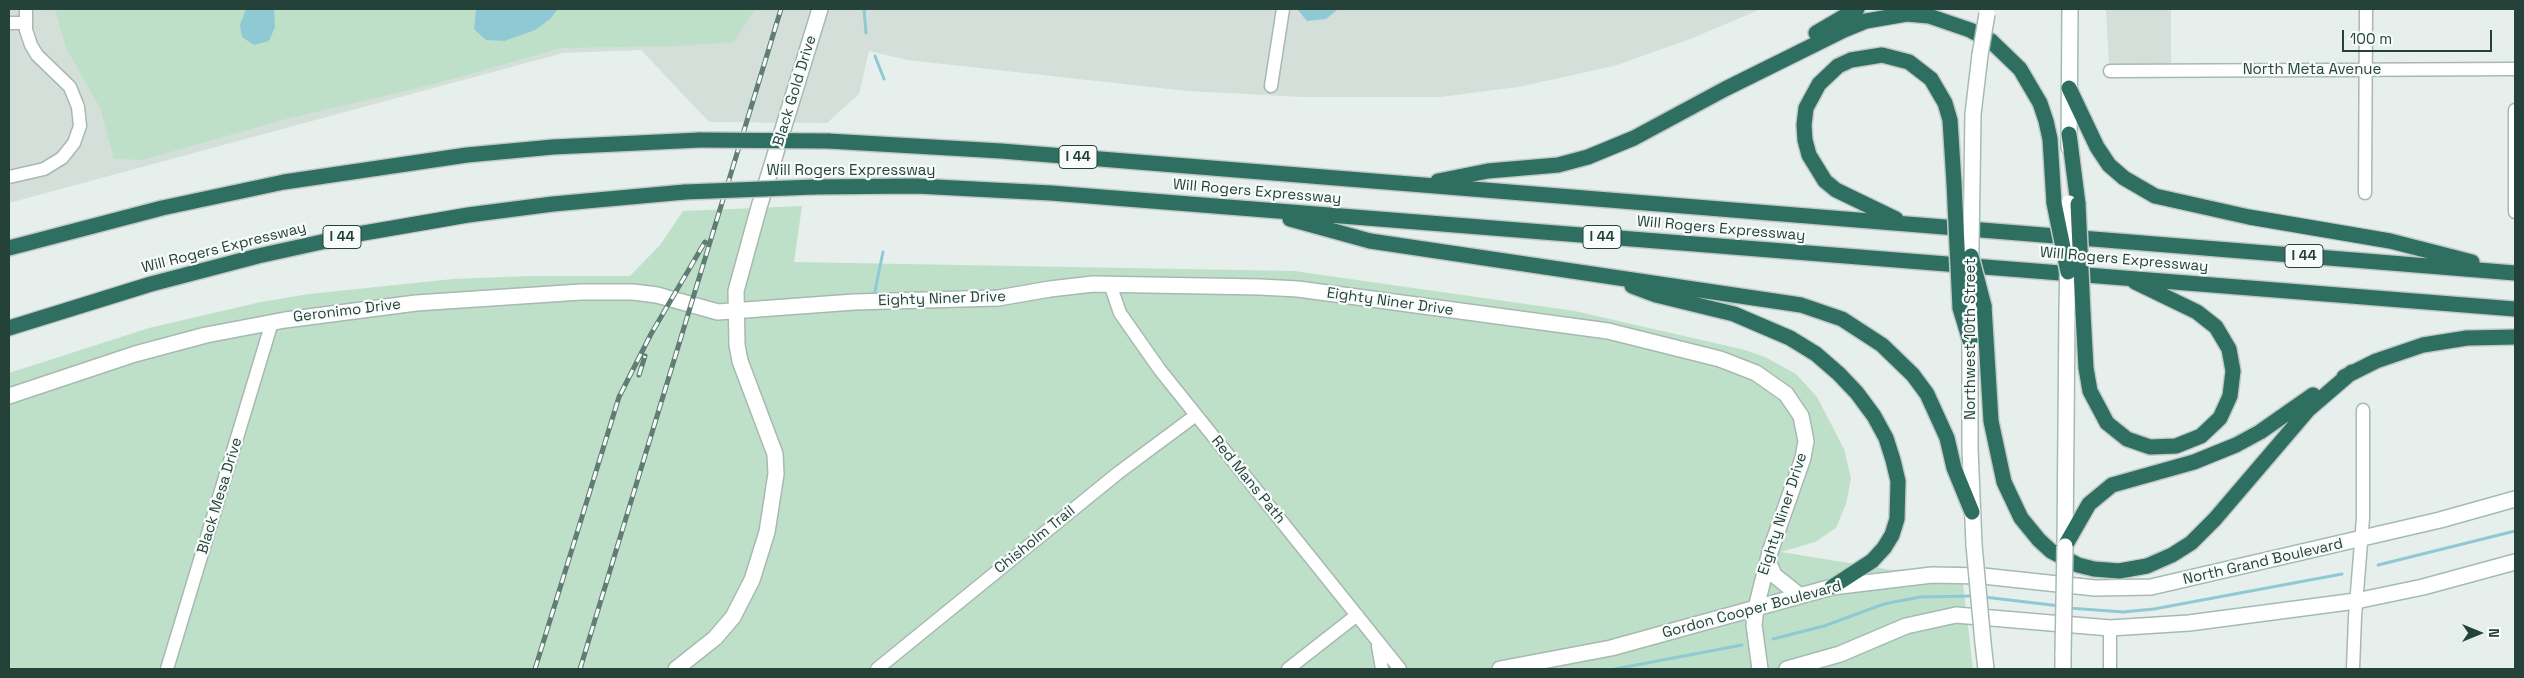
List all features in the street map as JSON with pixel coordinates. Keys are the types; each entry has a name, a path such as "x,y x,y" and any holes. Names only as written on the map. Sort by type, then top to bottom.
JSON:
{"highway":[{"path":"1725,89 1857,9"},
{"path":"1419,185 1488,171 1558,165 1588,156 1634,138 1810,46 1866,21 1907,14 1929,16 1949,22 1991,41 2020,69 2031,86 2040,103 2067,203 2084,313 2086,368 2090,391 2107,423 2127,439 2150,447 2176,446 2201,436 2220,418 2230,396 2234,371 2226,343 2216,327 2197,312 2127,278"},
{"path":"1907,224 1836,190 1815,167 1805,140 1804,124 1811,96 1826,75 1850,60 1882,55 1909,62 1922,70 1931,79 1945,103 1950,120 1954,183 1971,307 2004,482 2021,518 2038,540 2051,550 2078,565 2094,569 2119,571 2147,566 2172,555 2191,542 2222,512 2304,414 2352,372"},
{"path":"2069,88 2097,147 2109,165 2124,178 2155,196 2258,219 2390,241 2514,273"},
{"path":"2068,272 2069,134"},
{"name":"Will Rogers Expressway","path":"9,248 162,208 284,182 467,155 700,140 828,140 1001,151 2514,273"},
{"name":"Will Rogers Expressway","path":"9,328 151,284 258,256 358,234 468,215 553,204 685,192 814,187 916,186 1255,209 2515,309"},
{"path":"1255,209 1370,241 1801,305 1842,319 1863,330 1898,360 1927,394 1947,438 1954,468 1972,512"},
{"path":"1970,341 1971,256"},
{"path":"1603,275 1656,295 1734,314 1767,326 1816,354 1857,393 1886,438 1893,460 1898,481 1897,519 1892,535 1884,548 1872,561 1832,587"},
{"path":"2065,546 2069,528 2089,504 2112,485 2194,462 2236,445 2260,432 2320,389 2352,372 2376,361 2423,345 2467,338 2515,337"}],"street":[{"path":"9,177 44,169 62,158 74,143 80,126 80,116 75,96 70,87 37,55 28,37 25,23 26,9"},
{"name":"Black Gold Drive","path":"676,669 715,638 736,610 759,560 767,532 774,493 775,454 740,361 735,312 736,292 743,261 820,9"},
{"path":"1271,86 1283,9"},
{"path":"2069,134 2070,9"},
{"path":"2365,193 2366,9"},
{"name":"Northwest 10th Street","path":"1971,256 1973,114 1980,55 1988,11"},
{"path":"9,23 25,23"},
{"name":"North Meta Avenue","path":"2110,71 2515,69"},
{"path":"2515,110 2515,212"},
{"path":"2068,272 2069,528"},
{"name":"Eighty Niner Drive","path":"694,304 718,312 735,312 854,302 998,298 1050,288 1110,284 1278,288 1616,332 1738,365 1767,379 1786,394 1801,416 1805,432 1804,458 1768,561 1756,608 1754,625 1760,669"},
{"name":"Red Mans Path","path":"1110,284 1120,313 1160,370 1400,669"},
{"name":"Geronimo Drive","path":"9,396 135,354 206,335 272,322 407,304 562,293 633,292 657,295 694,304"},
{"name":"Black Mesa Drive","path":"167,669 272,322"},
{"name":"Northwest 10th Street","path":"1970,341 1972,512 1986,669"},
{"path":"2354,669 2356,601 2362,538 2363,410"},
{"name":"Chisholm Trail","path":"877,669 1106,482 1196,415"},
{"name":"North Grand Boulevard","path":"2007,579 2095,588 2151,587 2362,538 2515,499"},
{"path":"2063,662 2065,546"},
{"path":"1768,561 1774,576 1799,595"},
{"path":"1787,669 1804,667 1926,620 1956,615 2110,628 2189,623 2356,601 2423,587 2515,562"},
{"name":"Gordon Cooper Boulevard","path":"1500,669 1611,648 1832,587 1932,575 1982,576 2007,579"},
{"path":"1288,669 1357,614"},
{"path":"2110,628 2110,669"},
{"path":"1376,638 1382,669"}],"shaded area":[{"path":"9,9 1761,9 1693,38 1614,66 1518,87 1440,97 1303,97 1187,91 907,60 869,51 859,94 827,123 709,122 641,50 563,53 9,203"},
{"path":"2106,9 2171,9 2171,64 2109,66"}],"green space":[{"path":"55,9 755,9 734,42 679,46 561,48 435,84 290,118 143,160 114,159 100,108 66,48"},
{"path":"802,206 794,262 1294,271 1575,311 1745,350 1765,357 1796,374 1817,397 1844,449 1851,478 1846,504 1836,528 1815,542 1781,552 1892,570 1961,566 1973,669 9,669 9,373 149,328 261,302 309,294 453,279 529,276 630,276 660,245 683,211"}],"water":[{"path":"246,9 274,9 275,27 269,41 254,45 242,37 240,25"},
{"path":"476,9 558,9 550,19 535,30 504,41 486,40 474,29"},
{"path":"1297,9 1338,9 1326,19 1307,21"}],"waterway":[{"path":"864,9 866,33"},
{"path":"875,56 884,79"},
{"path":"875,291 883,252"},
{"path":"2378,565 2515,531"},
{"path":"2069,608 2123,612 2154,609 2342,574"},
{"path":"1773,639 1824,626 1884,604 1920,597 1973,596"},
{"path":"1984,597 2060,606"},
{"path":"1615,669 1742,645"}],"railway":[{"path":"580,669 781,9"},
{"path":"535,669 619,397 651,334 705,242"},
{"path":"639,375 645,356"}]}
